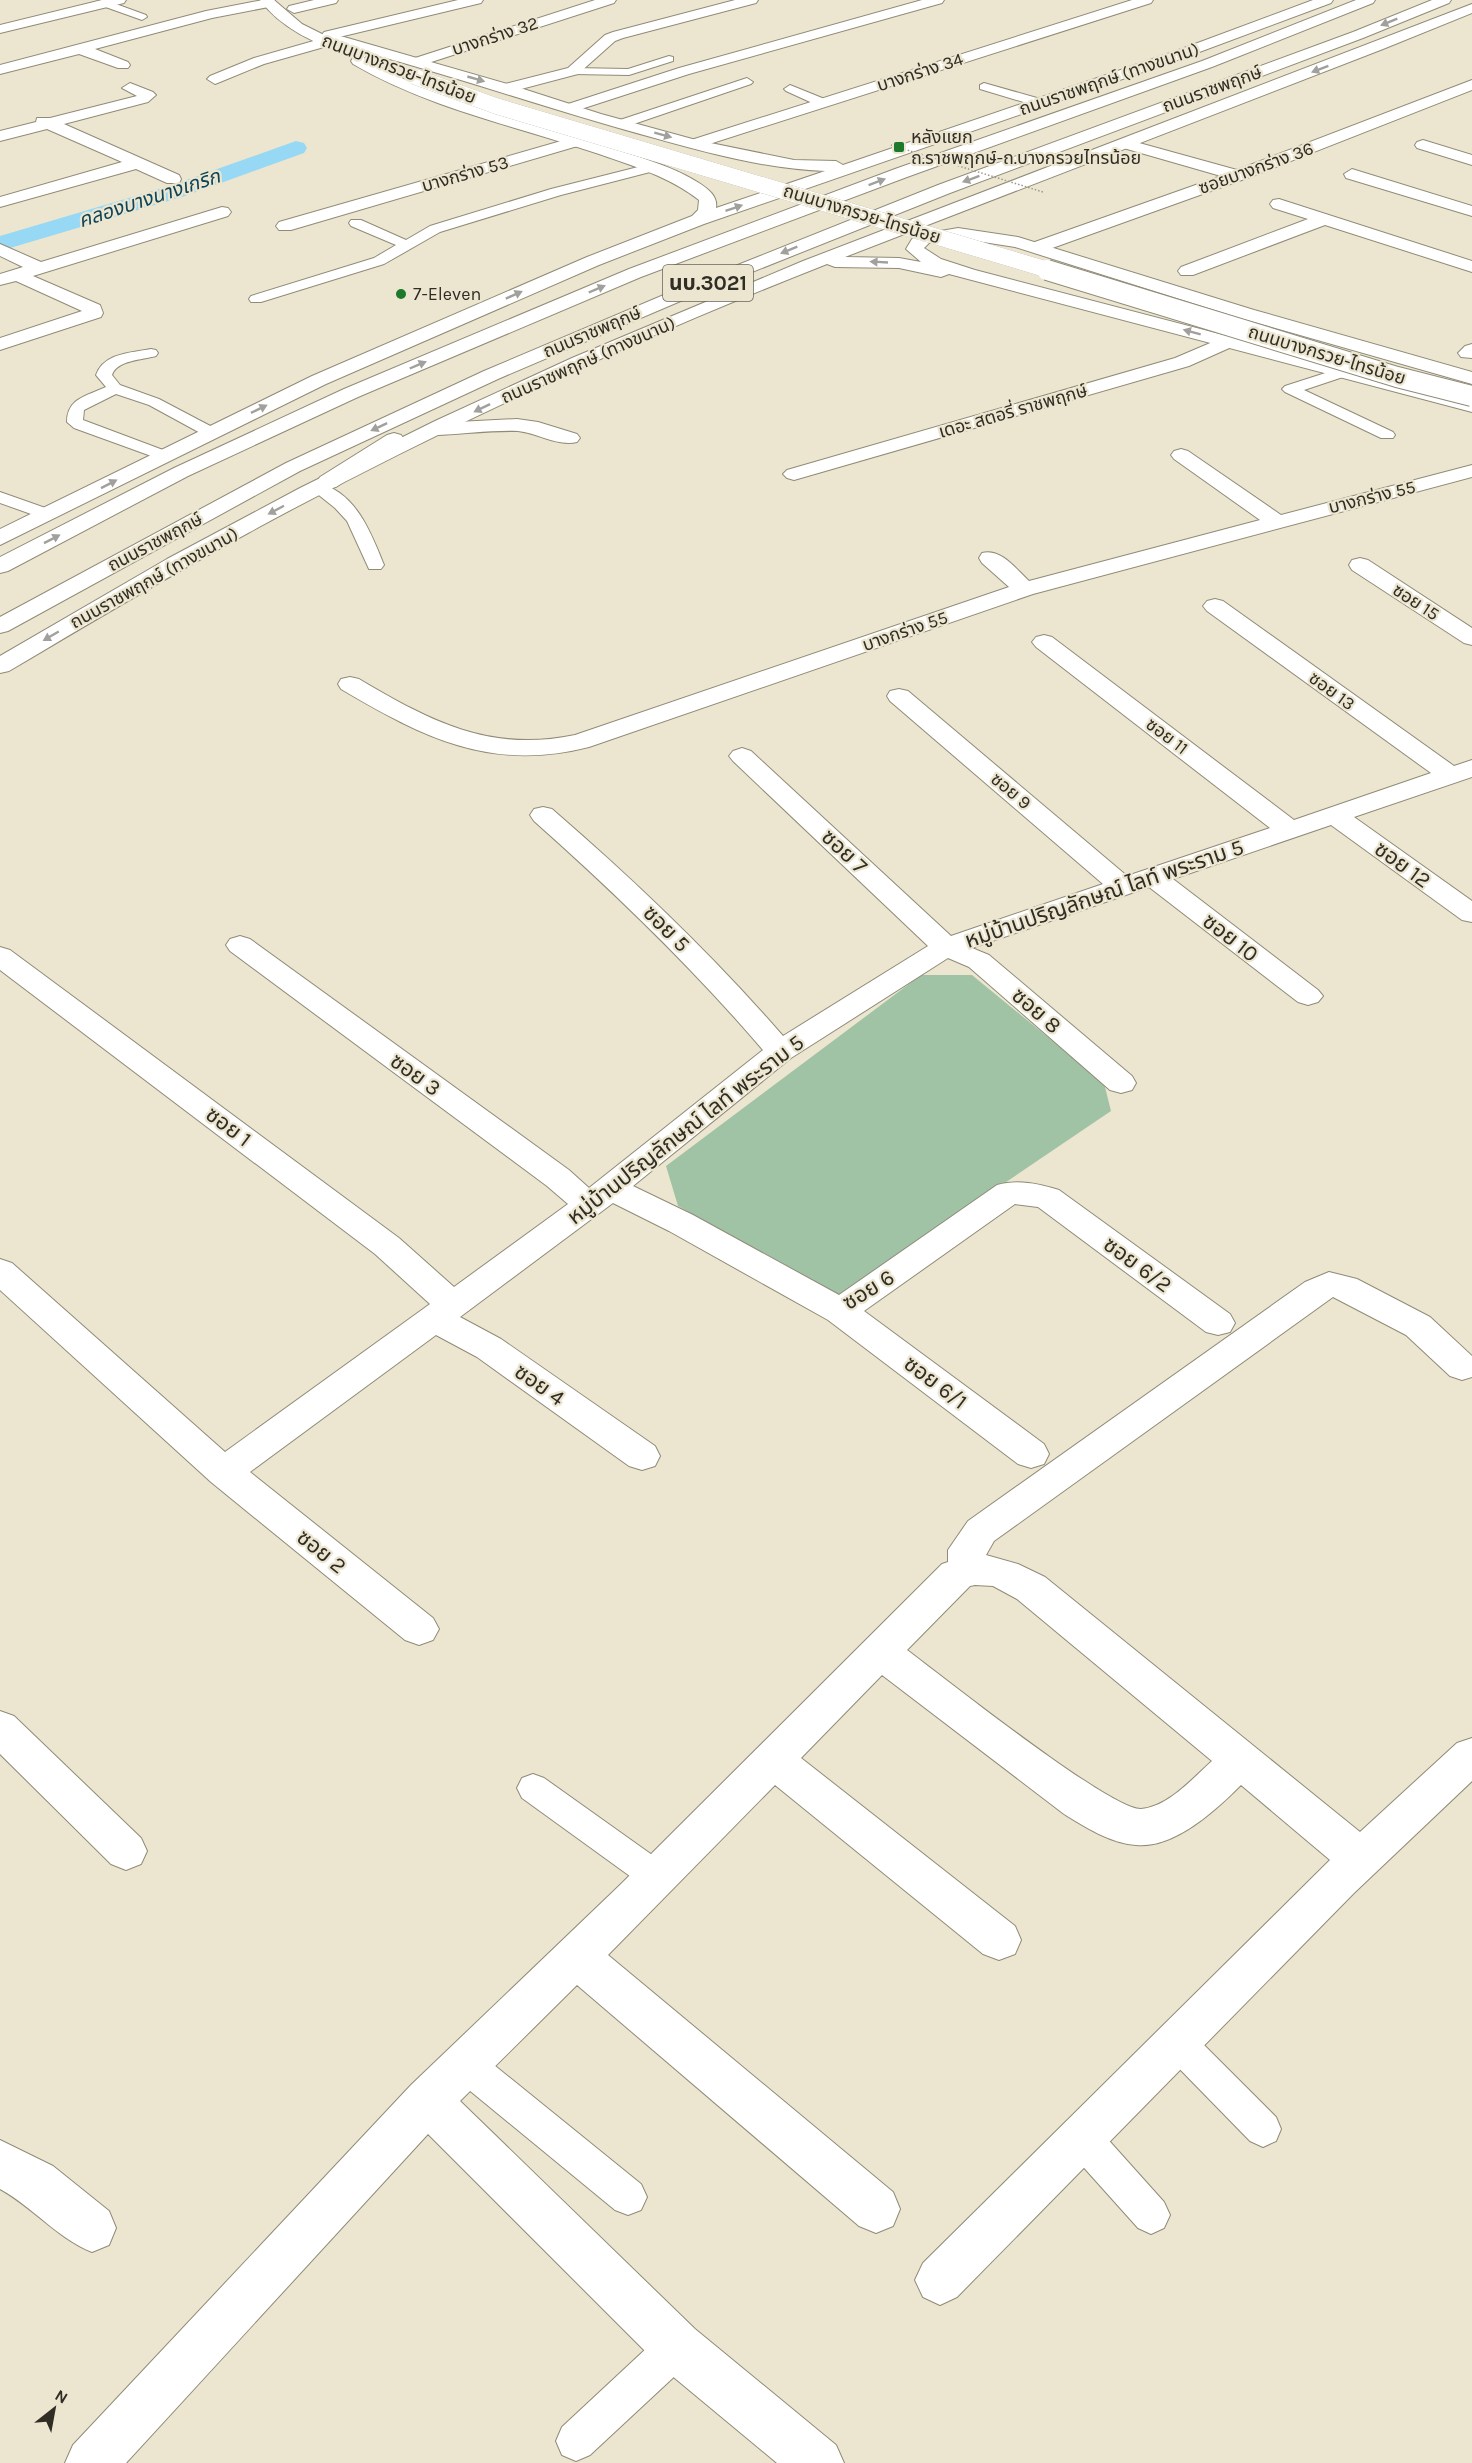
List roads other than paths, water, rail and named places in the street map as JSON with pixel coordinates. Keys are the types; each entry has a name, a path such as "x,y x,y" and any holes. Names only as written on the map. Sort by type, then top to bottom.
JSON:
{"street":[{"path":"0,28 119,0"},
{"path":"290,4 331,0"},
{"path":"215,79 252,63 476,0"},
{"name":"บางกร่าง 32","path":"417,71 609,0"},
{"path":"528,95 559,83 610,38 751,0"},
{"path":"570,108 684,71 937,0"},
{"name":"บางกร่าง 34","path":"694,144 1146,0"},
{"name":"ถนนราชพฤกษ์ (ทางขนาน)","path":"0,538 319,380 593,261 699,220 872,162 1326,0"},
{"name":"ถนนราชพฤกษ์","path":"0,566 181,472 351,393 635,273 902,173 1207,64 1368,0"},
{"name":"ถนนราชพฤกษ์","path":"0,626 293,467 491,375 691,290 944,189 1347,39 1444,0"},
{"path":"14,84 2,70 268,1"},
{"name":"ถนนบางกรวย-ไทรน้อย","path":"268,1 307,31 334,41"},
{"name":"ถนนบางกรวย-ไทรน้อย","path":"290,4 334,41"},
{"name":"ถนนราชพฤกษ์ (ทางขนาน)","path":"0,666 175,564 323,485 597,355 807,265 982,211 1126,144 1472,8"},
{"path":"896,11 924,18"},
{"path":"1207,64 1279,18"},
{"path":"158,28 177,36"},
{"path":"334,41 417,71 506,88 694,144 734,153 794,165 825,166 872,162"},
{"path":"334,41 345,54 373,70 447,102 575,142 685,181 708,186 739,187 761,182 771,176 772,169 766,164 734,153"},
{"path":"80,49 123,65"},
{"path":"506,88 573,70"},
{"name":"ถนนบางกรวย-ไทรน้อย","path":"417,71 504,103 892,217 1404,373 1472,390"},
{"name":"ถนนบางกรวย-ไทรน้อย","path":"417,71 507,109 1132,295 1397,377 1472,396"},
{"path":"862,73 859,80 874,86"},
{"path":"0,136 143,99 148,95 130,88"},
{"name":"ซอยบางกร่าง 36","path":"1038,248 1467,90"},
{"path":"1450,110 1472,102"},
{"path":"28,114 172,179"},
{"name":"บางกร่าง 53","path":"285,226 355,214 575,142"},
{"path":"1126,144 1267,180"},
{"path":"1423,145 1472,160"},
{"path":"0,202 138,163"},
{"path":"1352,174 1472,211"},
{"path":"685,181 706,196 709,204 707,211 699,220"},
{"path":"10,184 56,206"},
{"path":"1279,204 1472,267"},
{"path":"982,211 1002,234 1018,242"},
{"path":"9,277 222,212"},
{"path":"1187,271 1325,219"},
{"path":"1472,378 1247,314 1018,242 958,233 924,239 915,249 919,256 941,266 1472,406"},
{"path":"0,249 39,268"},
{"path":"807,265 847,261 899,263 1032,290"},
{"path":"0,344 94,313 93,309 9,277"},
{"name":"เดอะ สตอรี่ ราชพฤกษ์","path":"794,474 1182,362 1229,341"},
{"path":"323,485 491,375"},
{"path":"158,459 351,393"},
{"path":"438,429 517,425 538,428 570,438"},
{"path":"1181,455 1275,521"},
{"name":"บางกร่าง 55","path":"350,684 415,723 459,740 501,749 541,749 580,742 1025,589 1275,521 1472,471"},
{"path":"990,558 1025,589"},
{"name":"ซอย 15","path":"1360,565 1472,638"},
{"name":"ซอย 13","path":"1215,606 1461,771"},
{"name":"ซอย 11","path":"1044,642 1290,830"},
{"name":"ซอย 9","path":"899,696 1123,887"},
{"name":"ซอย 7","path":"742,756 946,947"},
{"name":"หมู่บ้านปริญลักษณ์ ไลท์ พระราม 5","path":"224,1472 599,1197 780,1051 946,947 1461,771"},
{"name":"ซอย 5","path":"543,815 627,889 733,994 780,1051"},
{"name":"ซอย 12","path":"1335,815 1472,914"},
{"name":"ซอย 10","path":"1153,877 1308,996"},
{"name":"ซอย 3","path":"240,945 558,1178 599,1197"},
{"name":"ซอย 8","path":"946,947 979,961 1121,1083"},
{"name":"ซอย 1","path":"0,956 387,1246 443,1311"},
{"name":"ซอย 6","path":"599,1197 681,1222 840,1311 1008,1193 1037,1195 1048,1198 1058,1206"},
{"name":"ซอย 6/2","path":"1058,1206 1218,1323"},
{"path":"0,1271 224,1472"},
{"path":"967,1570 967,1550 981,1531 1317,1290 1329,1284 1345,1287 1418,1326 1462,1367"},
{"name":"ซอย 4","path":"443,1311 489,1348 642,1456"},
{"name":"ซอย 6/1","path":"840,1311 1031,1454"},
{"name":"ซอย 2","path":"224,1472 419,1629"},
{"path":"91,2463 427,2101 657,1877 956,1575 967,1570 994,1570 1013,1577 1031,1588 1362,1860"},
{"path":"881,1652 1078,1801 1112,1819 1141,1827 1170,1818 1196,1802 1240,1760"},
{"path":"0,1728 126,1851"},
{"path":"940,2280 1339,1879 1472,1755"},
{"path":"773,1760 999,1940"},
{"path":"576,1956 876,2209"},
{"path":"427,2101 677,2347 818,2463"},
{"path":"0,2163 36,2183 92,2228"}],"lane":[{"path":"104,3 142,17"},
{"path":"573,70 629,72 669,59"},
{"path":"621,123 747,82"},
{"path":"984,87 1040,103"},
{"path":"790,89 823,102"},
{"path":"256,299 379,261 435,230 556,192 650,168"},
{"path":"355,214 407,245"},
{"path":"151,353 115,361 107,366 104,375 115,388 154,402 210,432"},
{"path":"1341,373 1290,389 1387,435"},
{"path":"115,388 77,407 75,422 158,459"},
{"path":"323,485 354,515 375,565"},
{"path":"0,497 48,514"},
{"path":"533,1788 657,1877"},
{"path":"1177,2042 1263,2129"},
{"path":"465,2064 628,2197"},
{"path":"1082,2138 1151,2215"},
{"path":"576,2441 677,2347"}],"waterway":[{"name":"คลองบางนางเกริก","path":"0,244 177,191 296,148"}],"place":[{"name":"หลังแยก ถ.ราชพฤกษ์-ถ.บางกรวยไทรน้อย","path":"899,147"},
{"name":"7-Eleven","path":"401,294"}]}
